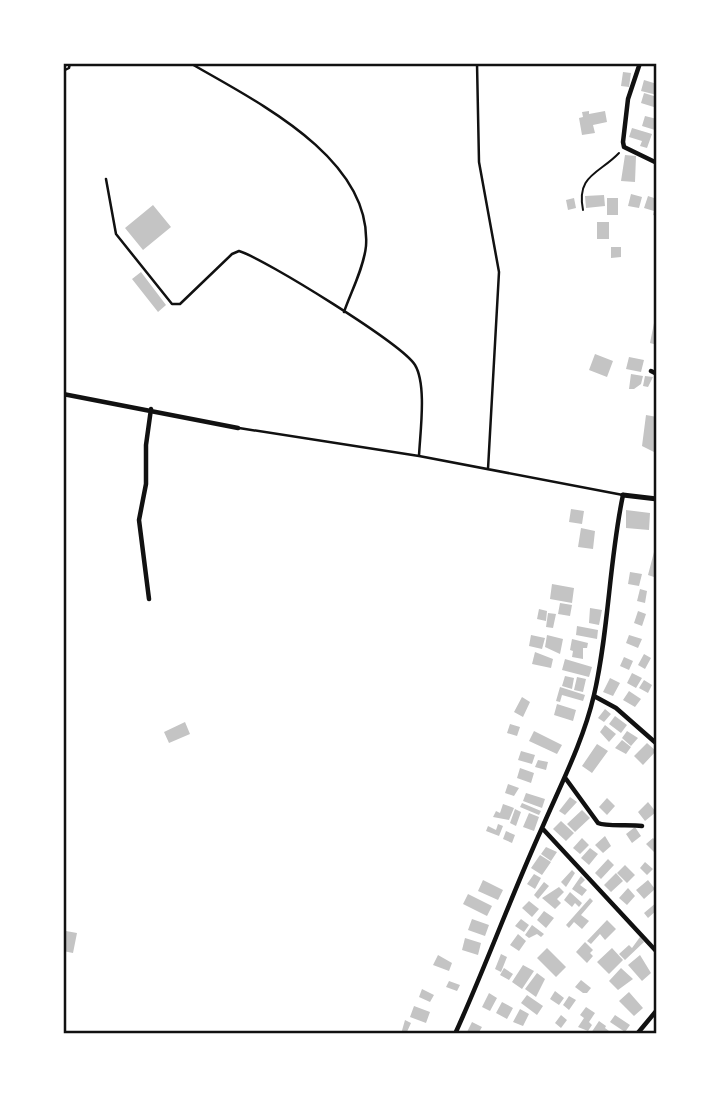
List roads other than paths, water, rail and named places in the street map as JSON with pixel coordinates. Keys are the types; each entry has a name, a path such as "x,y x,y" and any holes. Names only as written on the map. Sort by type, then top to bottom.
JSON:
{"street":[{"path":"640,63 628,99 624,147 657,163"},
{"path":"651,372 657,374"},
{"path":"63,394 238,428"},
{"path":"149,599 139,520 146,484 146,445 151,409"},
{"path":"455,1034 542,828 566,779 594,696 601,659 612,549 623,495 657,499"},
{"path":"594,696 616,708 657,744"},
{"path":"566,779 598,823 604,827 623,823 642,825"},
{"path":"542,828 657,952"},
{"path":"637,1034 657,1010"}],"lane":[{"path":"63,71 69,68 70,63"},
{"path":"190,63 276,113 334,160 365,225 366,248 344,312"},
{"path":"477,63 480,162 499,272 488,469"},
{"path":"106,179 116,234 172,304 180,304 232,254 239,251 390,341 415,366 421,379 419,456"},
{"path":"238,428 419,456 623,495"}]}
